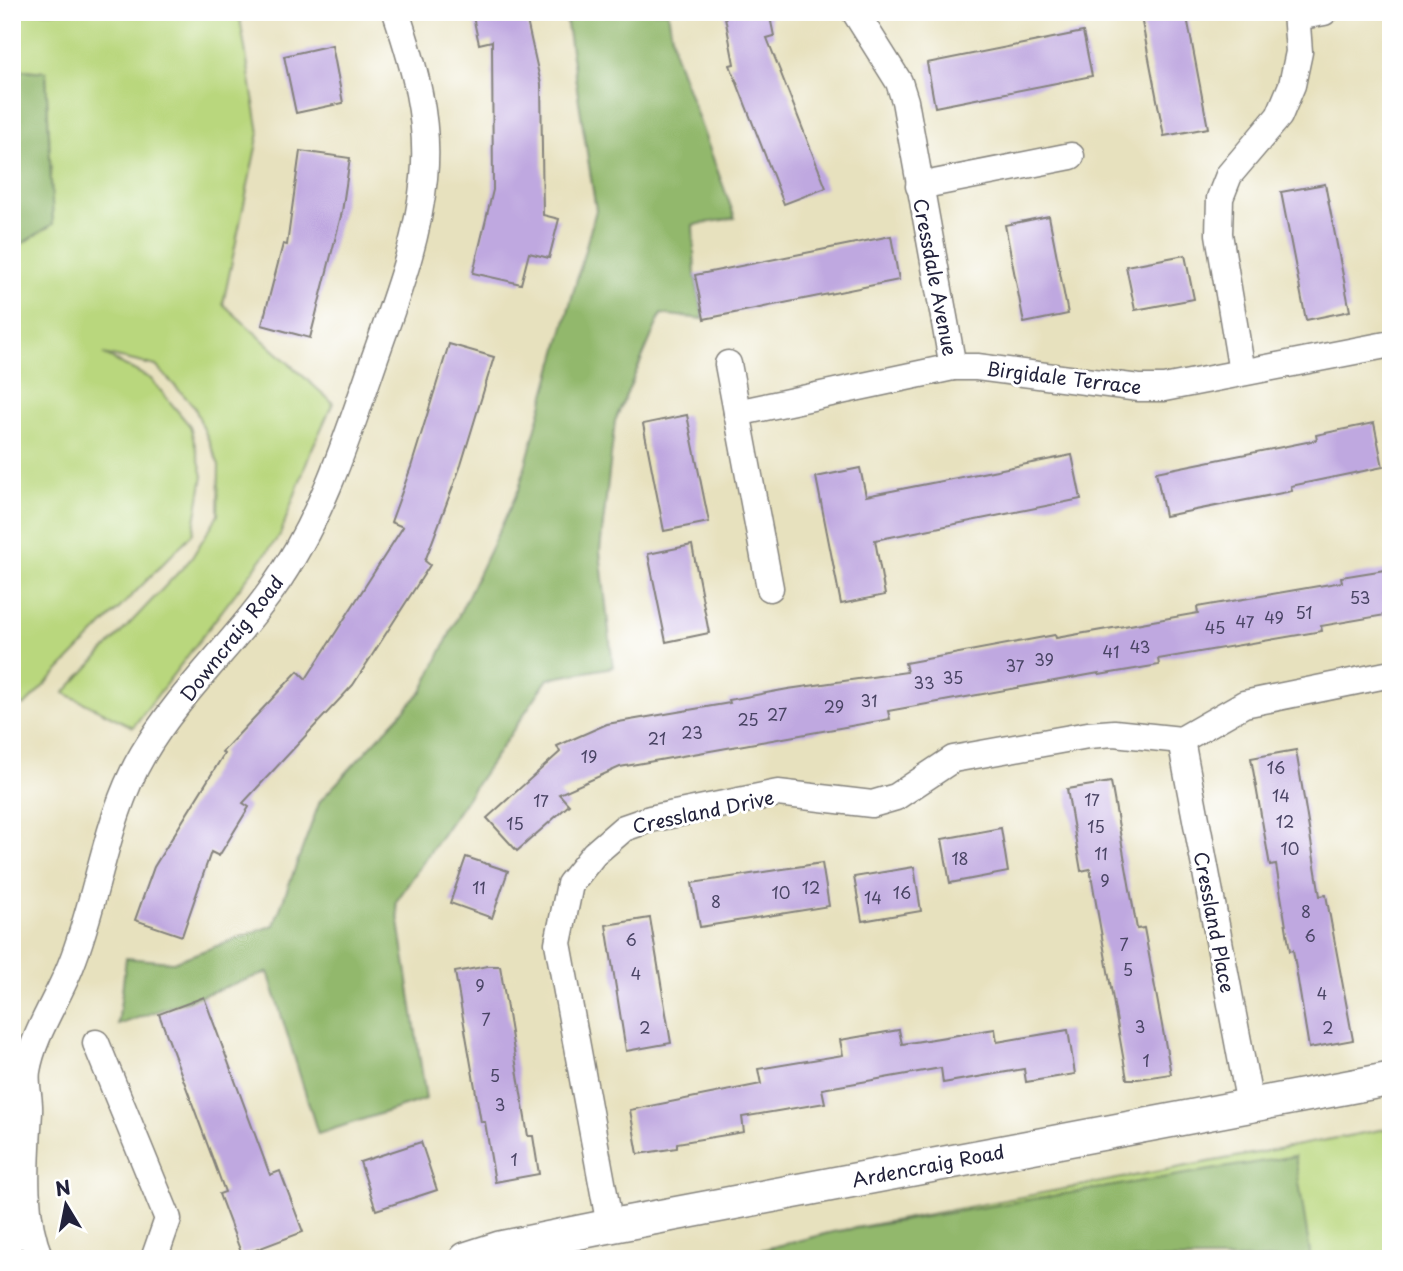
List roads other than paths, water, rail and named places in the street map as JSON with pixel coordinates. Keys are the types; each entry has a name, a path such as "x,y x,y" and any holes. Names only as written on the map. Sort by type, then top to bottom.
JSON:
{"street":[{"name":"Downcraig Road","path":"28,1247 25,1158 29,1108 27,1073 40,1033 74,960 128,785 144,753 205,670 272,589 311,525 343,450 412,251 424,175 423,109 412,60 396,12"},
{"name":"Cressdale Avenue","path":"855,12 899,82 953,367"},
{"path":"1242,372 1219,234 1220,198 1230,175 1279,116 1292,85 1299,52 1296,15 1324,12"},
{"name":"Cressdale Avenue","path":"919,186 1071,156"},
{"name":"Birgidale Terrace","path":"737,412 953,367 977,367 1139,388 1164,388 1391,344"},
{"path":"728,363 770,588"},
{"path":"1181,740 1244,704 1391,674"},
{"name":"Cressland Drive","path":"610,1226 558,943 570,884 593,854 624,828 650,819 778,793 872,804 896,797 953,758 1088,735 1114,733 1181,740"},
{"name":"Cressland Place","path":"1181,740 1250,1105"},
{"path":"96,1043 167,1219 154,1259"},
{"name":"Ardencraig Road","path":"466,1259 500,1248 610,1226 1391,1079"}]}
